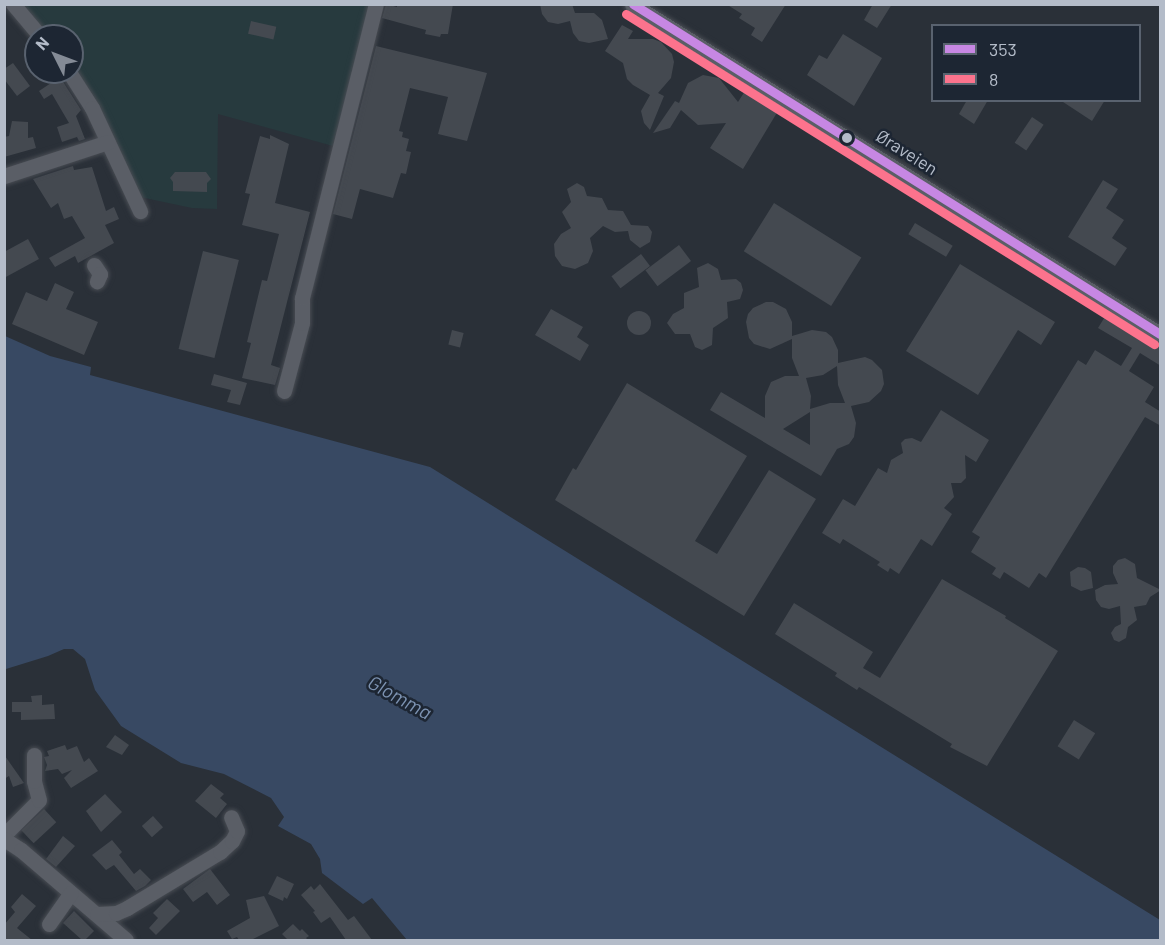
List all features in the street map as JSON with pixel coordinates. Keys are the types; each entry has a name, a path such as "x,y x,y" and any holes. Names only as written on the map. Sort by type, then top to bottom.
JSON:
{"street":[{"path":"13,4 30,24"},
{"path":"284,391 302,323 302,298 376,4"},
{"name":"Øraveien","path":"632,4 1161,334"},
{"path":"77,84 92,108 140,211"},
{"path":"4,176 92,149 108,141"},
{"path":"94,265 100,274 97,281"},
{"path":"34,755 34,782 39,800 4,837 126,940"},
{"path":"97,914 116,913 127,908 220,852 232,841 237,831 231,817"},
{"path":"49,924 71,893"}],"green space":[{"path":"23,5 377,5 340,148 218,114 217,209 192,208 140,197 114,138 83,84 84,24 39,24"}],"water":[{"name":"Glomma","path":"5,336 50,356 91,367 90,375 430,467 1160,920 1160,940 407,940 372,898 363,904 322,873 320,859 311,844 278,826 284,817 271,798 224,774 181,763 121,726 95,690 85,659 73,649 64,649 6,669"}],"building":[{"path":"386,4 397,7 397,4 453,4 448,34 441,34 440,37 425,34 426,30 382,18"},
{"path":"540,4 572,4 575,13 594,13 602,20 608,39 589,43 579,41 573,33 570,21 558,24 548,22 542,14"},
{"path":"726,4 786,4 762,42 751,35 755,28 739,18 742,14"},
{"path":"873,4 892,4 877,28 864,20"},
{"path":"251,21 276,27 273,40 248,34"},
{"path":"622,25 633,31 628,39 653,39 661,42 672,54 674,62 671,78 658,93 664,96 650,130 644,123 641,111 650,95 633,85 627,79 623,63 605,51"},
{"path":"843,34 882,58 854,106 807,75 819,55 827,59"},
{"path":"376,46 487,73 467,141 438,134 448,97 410,88 399,131 403,132 402,137 409,139 406,151 411,152 406,174 401,173 393,198 360,189 352,219 333,214"},
{"path":"13,63 24,78 24,84 30,86 17,96 4,79 4,69"},
{"path":"703,75 719,78 738,102 745,91 778,111 743,169 710,148 726,123 698,125 681,110 670,128 653,133 675,101 679,103 688,83"},
{"path":"50,84 64,84 81,110 76,116 85,139 79,141 77,137 62,142 57,127 69,123 52,94 44,99 39,91"},
{"path":"966,102 987,102 974,124 959,114"},
{"path":"1063,102 1104,102 1092,121"},
{"path":"1032,117 1044,125 1026,151 1015,143"},
{"path":"12,121 28,122 28,138 33,137 36,148 4,157 4,137 9,136"},
{"path":"270,135 289,144 275,203 310,212 271,365 280,368 275,385 242,378 251,343 247,342 262,280 267,281 279,234 242,225 250,194 245,193 260,136 270,139"},
{"path":"73,166 74,170 92,167 106,211 114,207 119,219 105,225 114,243 78,263 75,256 55,267 49,258 85,238 72,216 64,219 58,203 51,208 33,179"},
{"path":"175,172 206,172 211,179 207,183 207,192 173,191 173,182 170,178"},
{"path":"1103,180 1118,189 1106,208 1124,220 1112,238 1127,248 1115,266 1068,237"},
{"path":"577,183 584,187 587,196 602,198 608,210 623,211 631,225 648,226 652,232 650,242 640,248 630,240 628,231 615,232 603,226 590,238 593,251 588,263 575,269 562,266 555,256 554,244 561,234 571,228 562,212 571,202 567,189"},
{"path":"774,203 861,258 831,306 744,251"},
{"path":"915,223 953,246 946,257 908,234"},
{"path":"28,239 39,259 4,278 4,252"},
{"path":"679,245 691,261 657,286 645,270"},
{"path":"203,251 239,260 214,358 179,349"},
{"path":"641,254 650,266 620,288 611,276"},
{"path":"708,263 718,269 721,280 736,279 741,283 743,290 740,299 727,302 728,318 713,328 712,345 702,350 695,347 690,334 675,334 667,323 673,314 684,308 684,293 699,287 697,268"},
{"path":"960,264 1055,322 1041,345 1018,330 978,395 906,351"},
{"path":"55,283 74,292 66,309 98,322 84,355 12,324 26,292 47,301"},
{"path":"766,302 773,302 786,309 792,322 792,336 812,330 826,332 832,337 838,350 838,363 865,357 872,360 882,370 884,384 881,391 869,402 851,406 856,423 854,437 849,444 837,449 821,476 710,410 721,392 765,418 765,396 771,382 785,376 799,376 792,358 792,339 770,349 754,344 749,338 746,322 753,308","holes":["837,366 838,385 845,403 830,403 810,409 811,396 806,378 823,375","810,412 810,445 783,429"]},
{"path":"551,309 583,327 577,337 589,345 580,361 535,335"},
{"path":"639,311 647,315 651,323 647,331 639,335 631,331 627,323 631,315"},
{"path":"1106,315 1161,348 1161,366 1140,353 1129,371 1154,387 1145,402 1161,412 1161,426 1145,417 1046,578 1039,573 1029,588 1004,572 1000,579 992,574 996,568 971,552 980,537 972,532 1078,360 1086,365 1095,350 1121,366 1132,348 1098,328"},
{"path":"452,330 464,333 460,347 448,345"},
{"path":"214,374 247,383 240,405 227,402 231,390 211,385"},
{"path":"627,383 747,456 695,541 717,554 769,470 816,499 744,616 555,500 573,468 576,470"},
{"path":"941,410 989,440 976,462 965,455 966,478 961,483 951,483 954,497 944,508 952,514 932,546 921,539 899,574 890,568 888,572 877,565 880,562 843,539 840,544 822,533 843,499 855,506 878,468 887,473 891,460 903,453 901,443 905,439 912,438 921,442"},
{"path":"1125,558 1135,564 1137,578 1161,590 1150,597 1146,605 1134,607 1137,620 1128,627 1126,638 1119,642 1114,640 1111,633 1121,624 1120,606 1109,609 1101,607 1096,600 1095,590 1105,585 1118,584 1113,573 1113,566 1118,560"},
{"path":"1078,567 1091,572 1093,588 1081,591 1071,586 1070,572"},
{"path":"942,579 1006,616 1005,618 1058,651 987,766 950,747 952,744 859,687 857,690 835,676 837,673 775,634 794,603 873,652 863,668 880,678"},
{"path":"42,695 42,705 54,704 55,719 21,720 21,712 12,712 12,702 32,702 31,696"},
{"path":"1074,720 1095,733 1079,760 1058,746"},
{"path":"115,735 129,745 122,755 106,747"},
{"path":"65,745 67,750 77,746 84,762 89,758 98,771 71,788 64,778 72,770 62,774 58,769 45,771 47,765 44,757 49,756 47,751"},
{"path":"4,755 24,783 13,787 9,776 4,779"},
{"path":"211,784 224,794 220,798 227,804 216,818 195,801"},
{"path":"105,794 122,812 101,832 86,811"},
{"path":"44,809 56,822 34,843 21,830"},
{"path":"153,816 163,827 152,837 142,826"},
{"path":"63,836 75,846 56,867 46,859"},
{"path":"112,840 122,852 119,855 134,874 140,869 151,880 145,886 136,891 114,865 106,870 92,855"},
{"path":"210,869 230,895 217,905 207,892 193,902 183,889"},
{"path":"277,876 294,884 287,899 284,897 283,901 268,894"},
{"path":"320,884 348,920 354,916 372,940 346,940 330,917 321,923 313,912 315,911 301,895 311,886 314,890"},
{"path":"22,894 36,906 17,928 32,940 4,940 4,925 15,912 11,907"},
{"path":"264,896 279,926 251,940 239,940 237,937 232,939 227,931 250,918 246,900"},
{"path":"167,899 180,911 156,935 149,928 158,918 153,913"},
{"path":"74,911 94,931 85,940 82,940 63,923"},
{"path":"293,924 309,936 306,938 308,940 288,940 282,934"}],"transit line":[{"name":"353","path":"633,4 1160,334"},
{"name":"8","path":"626,14 1154,344"}]}
